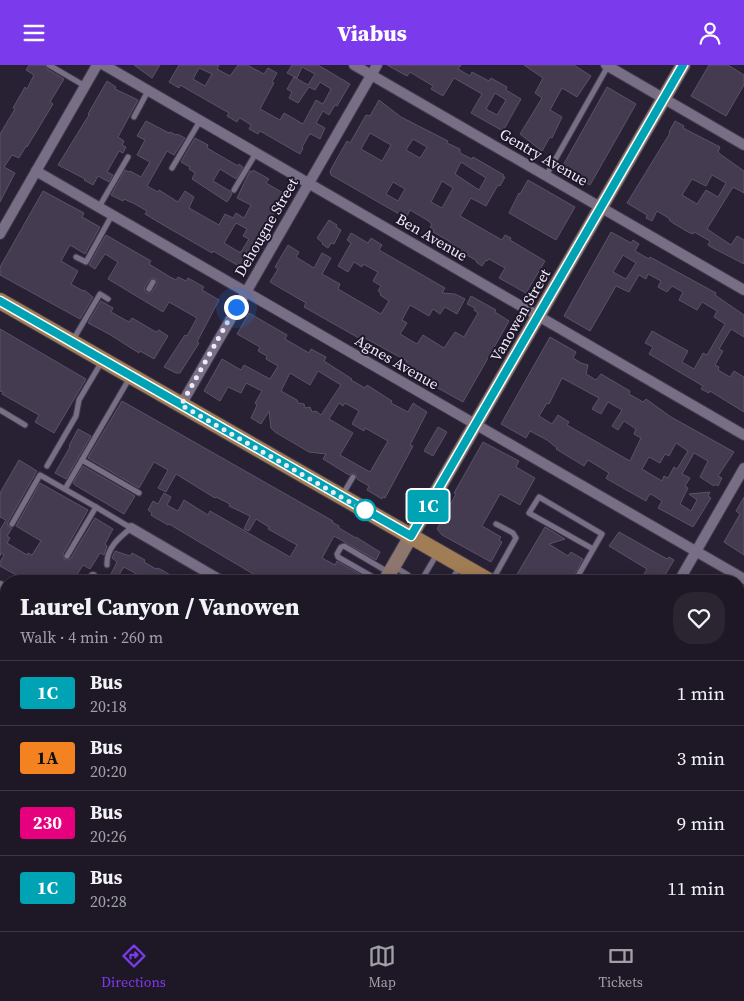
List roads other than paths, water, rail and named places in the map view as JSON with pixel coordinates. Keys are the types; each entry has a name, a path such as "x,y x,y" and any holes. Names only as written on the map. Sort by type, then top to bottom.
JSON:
{"main road":[{"name":"Vanowen Street","path":"387,575 683,65"},
{"path":"0,301 411,536 438,552 463,572"}],"street":[{"path":"2,228 96,65"},
{"name":"Ben Avenue","path":"104,65 744,435"},
{"name":"Gentry Avenue","path":"354,65 744,290"},
{"name":"Dehougne Street","path":"181,405 377,65"},
{"path":"607,66 744,145"},
{"name":"Agnes Avenue","path":"36,171 737,575"},
{"path":"683,575 744,468"},
{"path":"131,528 212,575"}],"lane":[{"path":"49,65 84,86"},
{"path":"546,176 607,66"},
{"path":"134,117 148,91"},
{"path":"172,168 200,121"},
{"path":"234,190 256,153"},
{"path":"99,208 128,157"},
{"path":"76,257 86,262 112,215"},
{"path":"149,289 153,282"},
{"path":"72,343 100,294 108,299"},
{"path":"47,466 76,416 79,400 102,360"},
{"path":"65,489 130,376"},
{"path":"0,410 25,425"},
{"path":"82,461 139,493"},
{"path":"12,524 40,475 131,528 110,549 106,557 106,565"},
{"path":"341,497 353,477"},
{"path":"578,575 602,534 539,497 529,513 593,549"},
{"path":"67,556 96,507"},
{"path":"494,575 516,538 513,533 496,524"},
{"path":"387,575 344,546 341,547 337,554 338,557 387,575 408,575"},
{"path":"425,575 438,552"}]}
